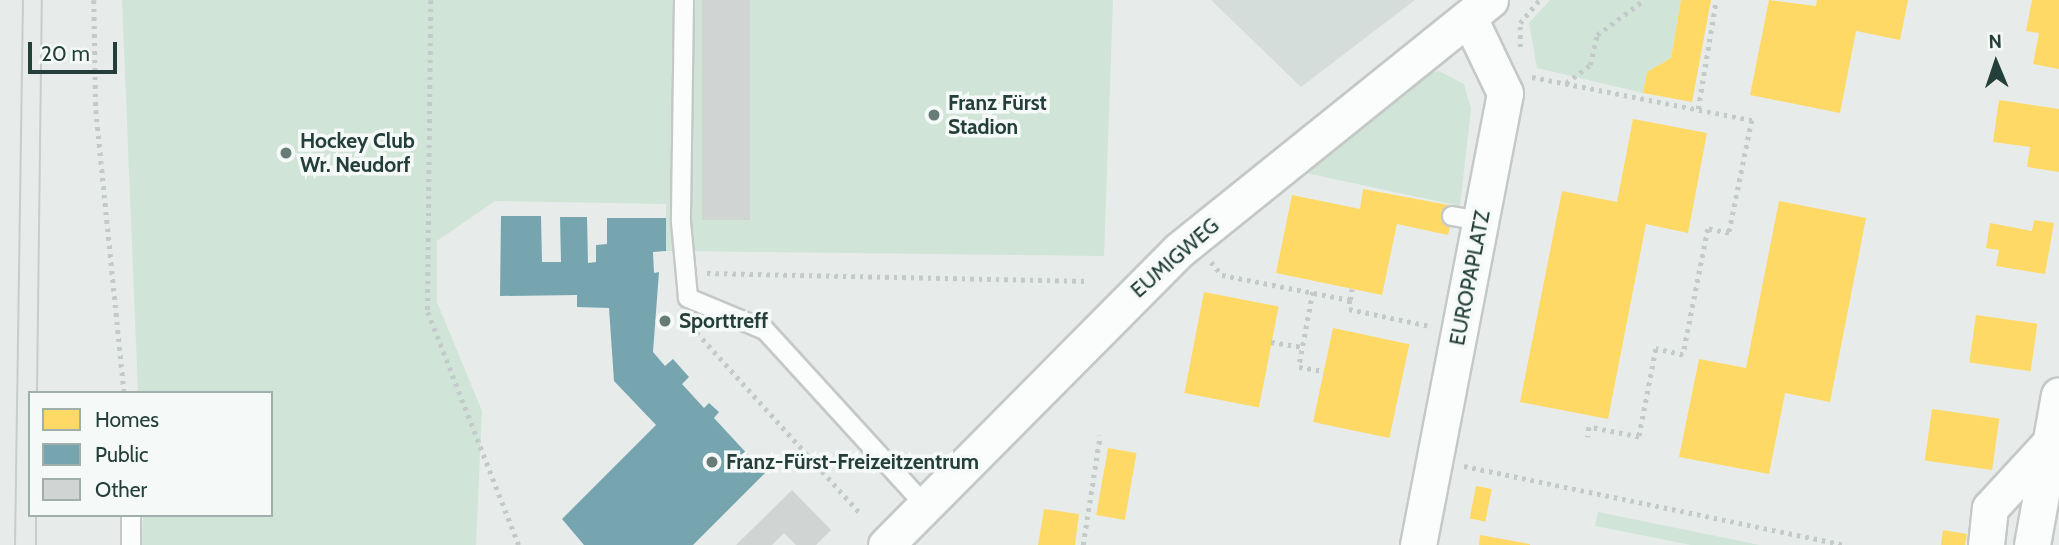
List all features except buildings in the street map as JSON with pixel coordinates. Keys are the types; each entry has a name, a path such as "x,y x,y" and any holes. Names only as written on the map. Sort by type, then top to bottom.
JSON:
{"street":[{"name":"EUROPAPLATZ","path":"1418,545 1460,332 1466,218 1505,93 1479,9"},
{"name":"EUMIGWEG","path":"886,545 1192,240 1479,9"},
{"path":"2032,545 2059,395"},
{"path":"1986,545 1990,508 2051,442"}],"lane":[{"path":"684,0 685,273 688,299 765,330 925,505"},
{"path":"131,517 131,545"}],"path":[{"path":"94,0 96,110 124,391"},
{"path":"431,0 428,313 519,545"},
{"path":"1566,83 1590,65 1597,35 1644,0"},
{"path":"1698,109 1716,0"},
{"path":"1528,76 1752,120 1729,233 1708,229 1683,355 1656,349 1639,437 1589,428 1588,437"},
{"path":"1192,240 1222,275 1350,300"},
{"path":"685,273 1089,281"},
{"path":"1352,289 1349,309 1460,332"},
{"path":"1313,292 1299,367 1324,371"},
{"path":"688,299 690,325 859,512"},
{"path":"1270,342 1303,347"},
{"path":"1083,545 1100,435"},
{"path":"1462,466 1847,545"}],"shaded area":[{"path":"1211,0 1415,0 1301,87"}],"green space":[{"path":"122,0 1113,0 1104,256 666,251 666,204 495,201 437,241 437,302 482,411 476,545 142,545 143,517 273,517 273,391 138,391"},
{"path":"1550,0 1681,0 1671,58 1647,72 1643,93 1537,68 1529,23"},
{"path":"1439,71 1464,84 1471,109 1460,206 1301,172 1424,75"},
{"path":"1598,512 1760,545 1691,545 1595,526"}],"tram line":[{"path":"15,545 23,0"},
{"path":"37,391 42,0"},
{"path":"36,517 36,545"}],"place":[{"name":"Franz Fürst Stadion","path":"934,115"},
{"name":"Hockey Club Wr. Neudorf","path":"286,153"},
{"name":"Sporttreff","path":"665,321"},
{"name":"Franz-Fürst-Freizeitzentrum","path":"712,462"}]}
